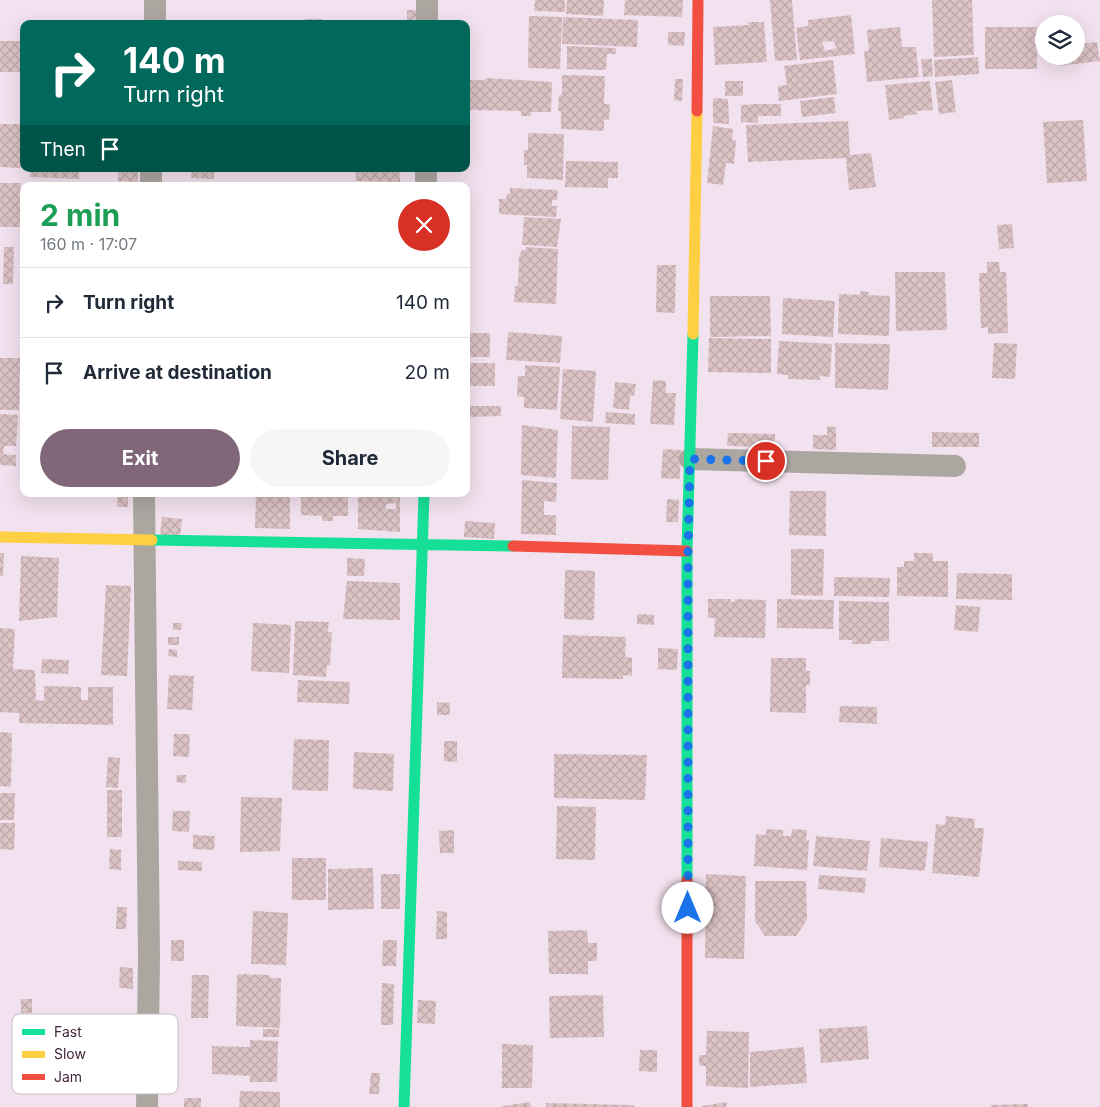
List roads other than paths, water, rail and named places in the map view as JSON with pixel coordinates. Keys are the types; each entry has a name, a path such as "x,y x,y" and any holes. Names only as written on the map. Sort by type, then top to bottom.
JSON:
{"street":[{"path":"154,20 155,0"},
{"path":"427,0 427,20"},
{"path":"688,1107 688,551 697,192 698,0"},
{"path":"690,459 955,466"},
{"path":"144,497 142,539 149,955 148,1014"},
{"path":"404,1107 424,544 424,497"},
{"path":"0,537 424,544 688,551"},
{"path":"146,1094 146,1107"}]}
